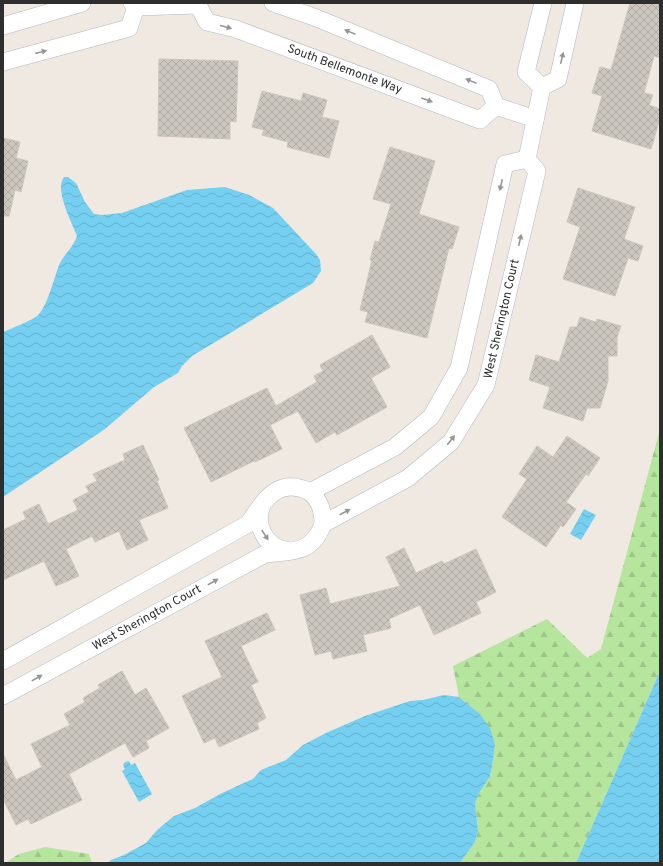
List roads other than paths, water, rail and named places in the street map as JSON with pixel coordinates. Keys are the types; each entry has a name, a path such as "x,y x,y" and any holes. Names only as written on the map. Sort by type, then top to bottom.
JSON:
{"street":[{"path":"3,26 82,3"},
{"path":"273,3 314,17 489,88 496,106 535,119"},
{"path":"542,87 526,72 543,3"},
{"path":"542,87 558,79 575,3"},
{"name":"South Bellemonte Way","path":"3,62 129,28 134,5 198,4 207,22 236,29 480,120 496,106"},
{"path":"310,492 395,447 432,418 459,368 506,164 527,159 542,87"},
{"name":"West Sherington Court","path":"3,696 265,554 294,551 304,548 313,542 320,534 323,524 408,478 451,442 486,385 537,171 527,159"},
{"path":"3,660 248,524 268,496 280,488 290,486 301,488 310,492 321,506 323,524"},
{"path":"263,502 259,522 262,532 267,540 284,550 294,551"}],"water":[{"path":"64,177 68,177 76,183 85,202 94,214 102,215 122,213 187,190 225,187 249,195 273,208 316,254 320,260 321,271 313,283 192,356 182,366 178,373 154,387 105,429 3,497 3,332 29,321 40,313 47,300 59,265 77,236 62,198 61,183"},
{"path":"584,509 596,515 581,540 570,534"},
{"path":"660,671 660,863 576,863"},
{"path":"444,695 459,697 480,714 490,728 495,744 490,777 480,791 475,803 478,831 475,842 460,863 107,863 146,843 157,830 174,816 195,808 220,794 253,779 261,770 286,760 303,745 326,733 365,716 410,701 423,700"},
{"path":"129,761 131,765 135,763 152,794 139,802 122,771 125,769 123,765 125,762"}]}
